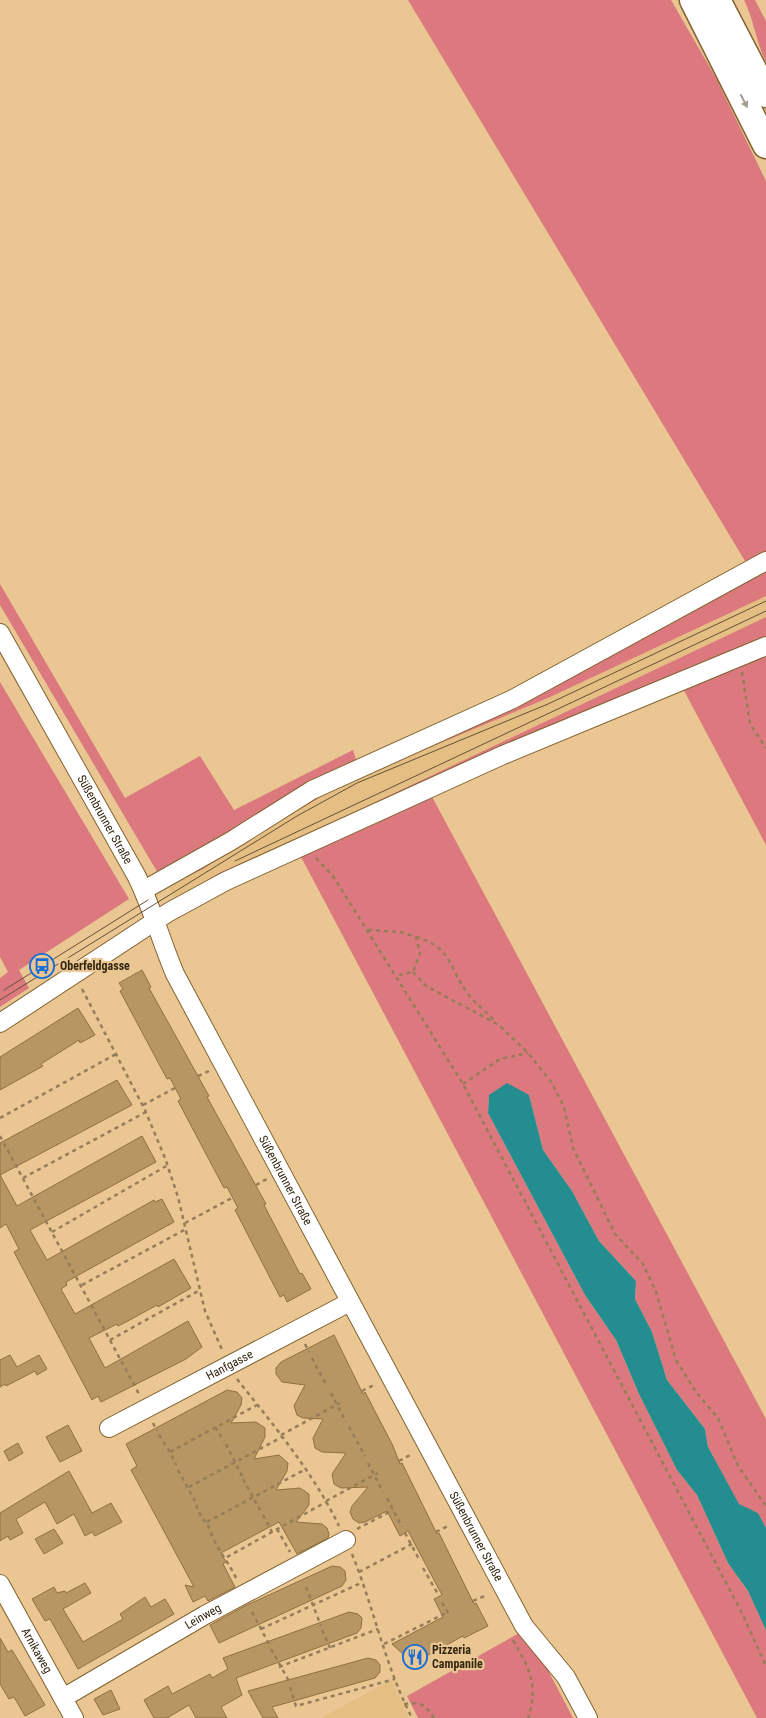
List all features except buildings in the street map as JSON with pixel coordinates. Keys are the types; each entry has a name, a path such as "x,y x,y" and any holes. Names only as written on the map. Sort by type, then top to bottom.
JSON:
{"highway":[{"path":"678,0 723,58"},
{"path":"693,0 766,145"},
{"path":"722,6 766,94"}],"street":[{"path":"144,890 231,841 312,790 513,699 766,560"},
{"name":"Süßenbrunner Straße","path":"0,634 144,890 175,974 524,1626 566,1677 588,1718"},
{"path":"0,1023 155,922 226,881 503,755 766,646"},
{"name":"Hanfgasse","path":"109,1428 350,1302"},
{"name":"Leinweg","path":"63,1698 244,1594 350,1536"},
{"name":"Arnikaweg","path":"0,1584 74,1718"}],"path":[{"path":"741,656 750,724 766,748"},
{"path":"304,845 333,876 463,1084 742,1613 766,1666"},
{"path":"367,930 400,932 432,942 449,958 468,994 528,1053 552,1083 564,1106 573,1148 615,1234 643,1264 650,1278 676,1360 696,1392 718,1418 738,1466 766,1506"},
{"path":"413,972 420,953 416,937"},
{"path":"395,976 413,972"},
{"path":"413,972 426,986 499,1025"},
{"path":"463,1084 500,1059 528,1053"},
{"path":"0,1118 116,1054"},
{"path":"198,1076 210,1070"},
{"path":"143,1105 175,1088"},
{"path":"22,1178 146,1112"},
{"path":"0,1136 140,1394"},
{"path":"52,1232 168,1165"},
{"path":"256,1185 267,1179"},
{"path":"185,1223 232,1198"},
{"path":"81,1286 186,1229"},
{"path":"110,1340 200,1290"},
{"path":"312,1358 328,1386"},
{"path":"362,1391 376,1384"},
{"path":"331,1393 339,1404 346,1422"},
{"path":"189,1487 339,1404"},
{"path":"170,1452 257,1405"},
{"path":"151,1420 157,1431"},
{"path":"215,1427 225,1442 260,1510"},
{"path":"350,1428 365,1456"},
{"path":"159,1435 176,1466"},
{"path":"399,1461 412,1454"},
{"path":"368,1463 376,1474 383,1492"},
{"path":"207,1522 306,1469"},
{"path":"178,1470 195,1501"},
{"path":"227,1557 376,1474"},
{"path":"386,1498 402,1527"},
{"path":"196,1505 202,1519 207,1522 221,1554 227,1557 244,1594"},
{"path":"350,1536 393,1510"},
{"path":"263,1514 272,1532"},
{"path":"436,1532 450,1525"},
{"path":"405,1533 413,1543 420,1561"},
{"path":"359,1572 413,1543"},
{"path":"423,1568 439,1596"},
{"path":"261,1630 363,1582"},
{"path":"306,1587 321,1626"},
{"path":"473,1602 487,1595"},
{"path":"384,1644 449,1612 442,1603"},
{"path":"252,1612 290,1685 296,1706 394,1679"},
{"path":"279,1667 379,1629"},
{"path":"322,1630 330,1648"},
{"path":"513,1640 531,1672 533,1703 528,1718"},
{"path":"404,1704 419,1702 426,1706 434,1718"}],"shaded area":[{"path":"408,0 671,0 716,78 766,181 766,556 748,566"},
{"path":"744,0 755,0 766,21 766,62 750,15"},
{"path":"766,565 766,596 548,698 347,782 261,831 203,869 168,885 279,815"},
{"path":"0,584 125,798 200,756 234,810 353,750 357,763 159,875 0,605"},
{"path":"766,596 766,617 306,835 221,872 175,899 168,885 203,869 261,831 347,782 548,698"},
{"path":"766,617 766,640 175,899 221,872 306,835"},
{"path":"766,648 766,845 681,685"},
{"path":"0,682 129,899 19,970 29,988 0,1007 0,978 8,972 0,957"},
{"path":"430,793 766,1419 766,1528 758,1513 739,1505 708,1447 705,1429 667,1380 652,1332 635,1299 636,1281 599,1241 572,1191 543,1150 529,1095 489,1095 488,1113 585,1295 616,1340 639,1394 677,1470 697,1495 728,1563 748,1591 766,1629 766,1718 757,1718 300,855"},
{"path":"521,1632 538,1651 573,1718 418,1718 407,1696"},
{"path":"391,1680 409,1718 321,1718"}],"water":[{"path":"507,1083 529,1095 543,1150 572,1191 599,1241 636,1281 635,1299 652,1332 667,1380 705,1429 708,1447 739,1504 758,1513 766,1528 766,1630 748,1591 728,1563 697,1495 677,1470 639,1394 616,1340 585,1295 488,1113 489,1095"}],"tram line":[{"path":"0,1000 297,816 357,783 548,704 766,601"},
{"path":"235,861 766,611"},
{"path":"4,990 148,900"}],"place":[{"name":"Oberfeldgasse","path":"42,966"},
{"name":"Pizzeria Campanile","path":"415,1657"}]}
